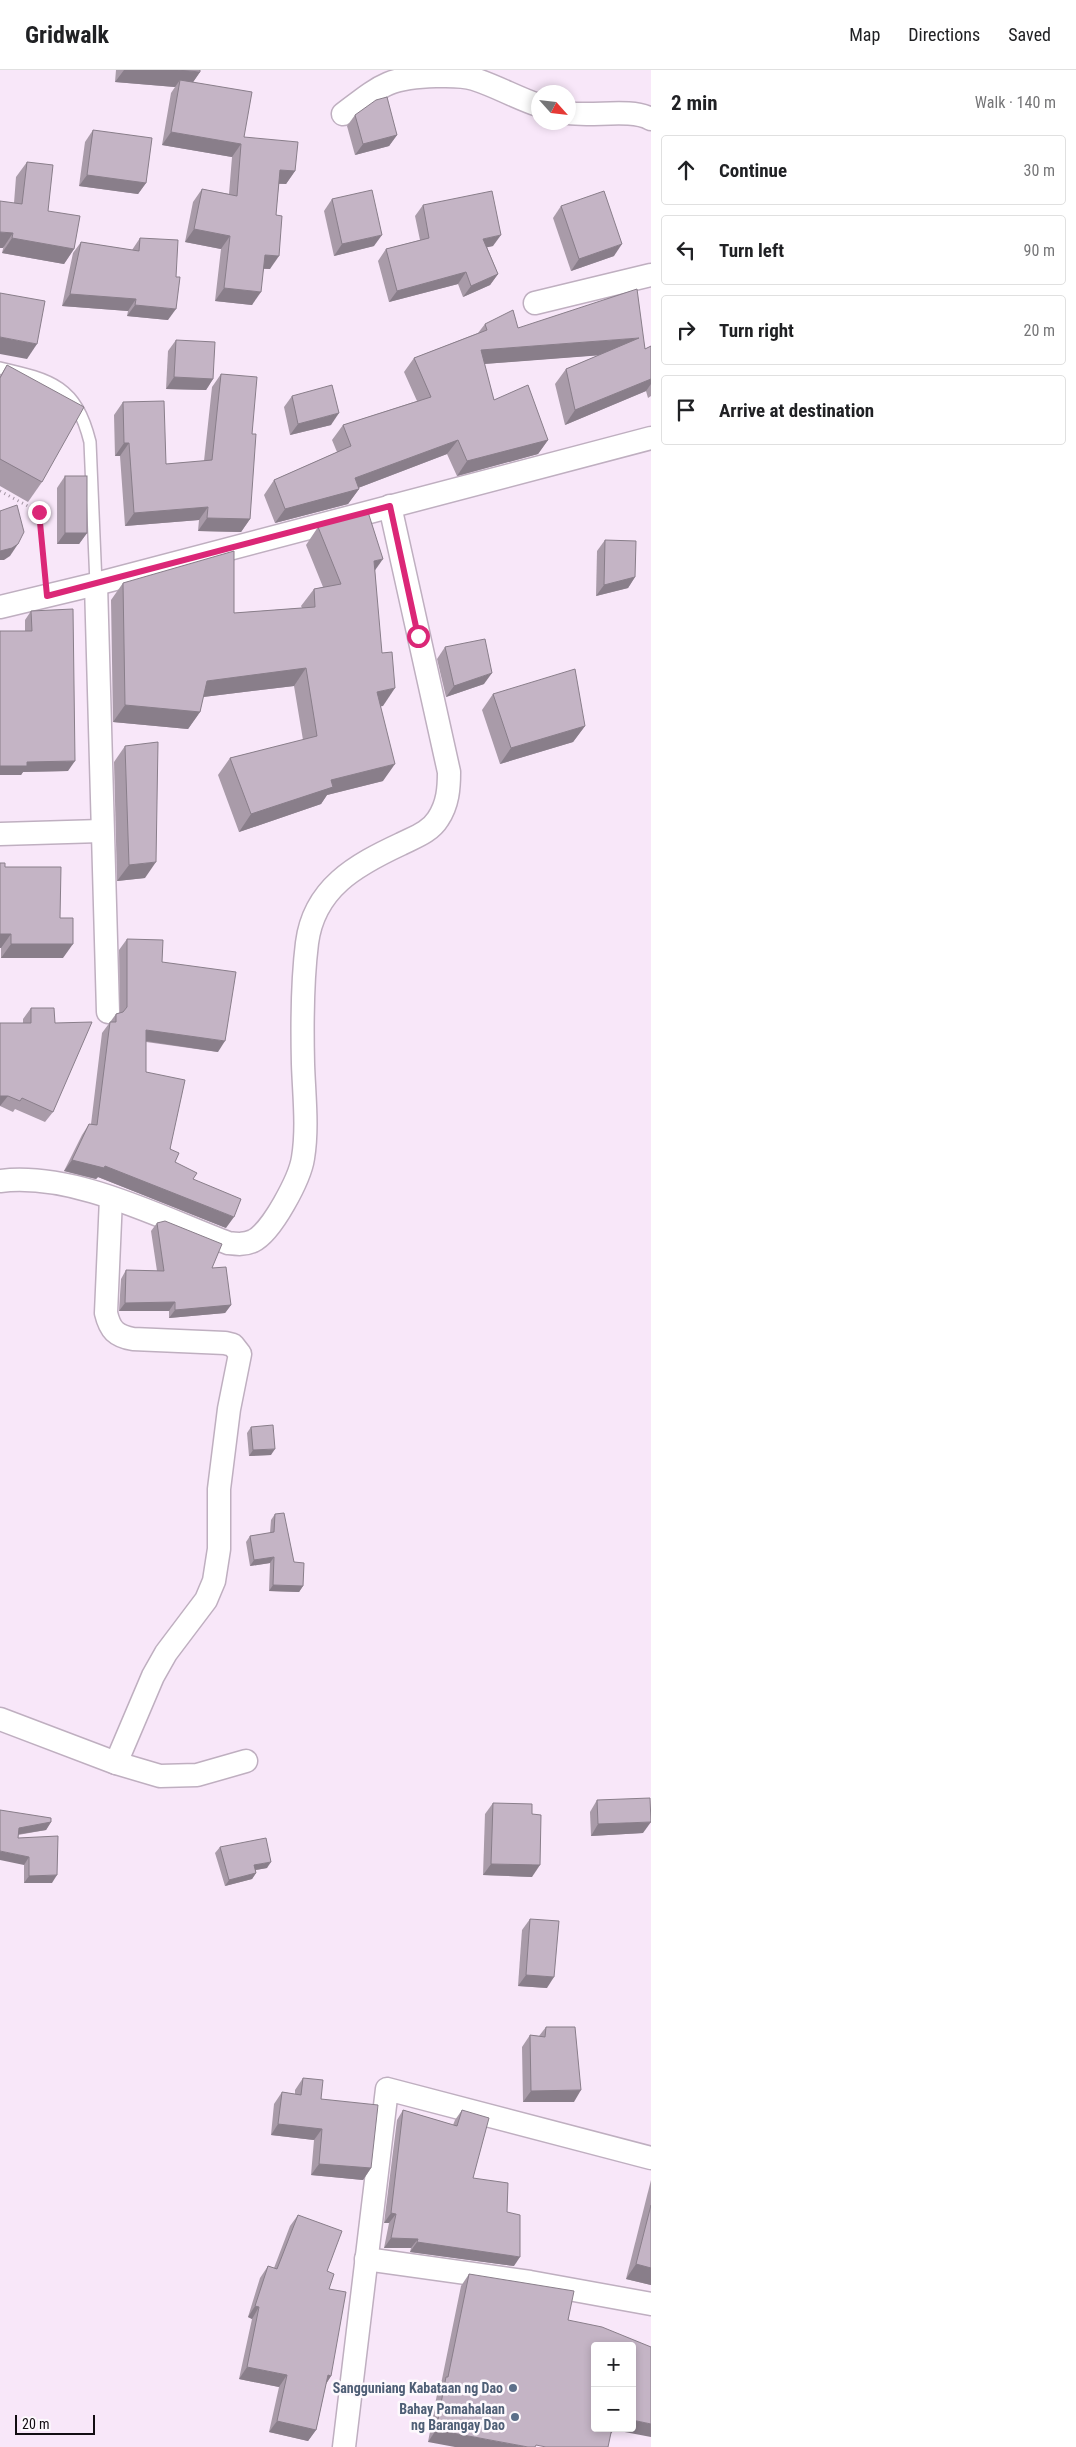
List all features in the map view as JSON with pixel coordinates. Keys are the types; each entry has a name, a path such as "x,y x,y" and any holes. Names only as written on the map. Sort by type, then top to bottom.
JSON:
{"street":[{"path":"343,114 383,85 395,80 414,77 459,76 474,78 531,102"},
{"path":"576,114 587,116 644,115 651,119"},
{"path":"535,303 651,276"},
{"path":"0,607 96,584 651,438"},
{"path":"0,1181 16,1179 53,1182 111,1198 228,1243 242,1245 255,1240 267,1229 295,1183 303,1160 306,1122 302,986 308,938 313,919 322,901 336,883 354,868 424,832 438,819 450,789 449,772 390,506"},
{"path":"96,584 101,831 108,1012"},
{"path":"0,834 101,831"},
{"path":"111,1198 106,1313 110,1328 121,1337 133,1339 224,1343 233,1345 240,1354 229,1409 219,1489 220,1549 214,1582 206,1600 166,1652 153,1676 116,1763"},
{"path":"0,1719 116,1763 160,1776 197,1775 246,1761"},
{"path":"344,2447 387,2089 651,2158"},
{"path":"366,2259 530,2282 651,2304"}],"lane":[{"path":"0,368 32,375 65,391 77,404 86,423 90,442 96,584"}],"path":[{"path":"0,491 39,512 47,596"}],"building":[{"path":"177,70 200,70 200,72"},
{"path":"180,80 252,92 244,137 298,142 295,171 280,170 276,215 282,216 279,256 265,255 261,292 224,288 230,236 194,229 202,189 237,196 241,144 171,132"},
{"path":"387,97 397,135 363,144 355,115 376,100"},
{"path":"93,130 152,138 146,183 87,175"},
{"path":"27,162 53,165 48,211 80,216 74,249 12,238 13,233 0,232 0,201 22,204"},
{"path":"372,190 382,235 342,244 332,199"},
{"path":"492,191 501,235 483,239 498,274 471,286 466,272 397,291 386,249 429,238 423,205"},
{"path":"604,191 622,244 579,259 561,206"},
{"path":"140,238 178,240 176,277 180,277 176,309 135,305 136,299 70,294 81,242 139,251"},
{"path":"637,289 645,349 651,346 651,379 575,410 566,369 639,338 481,350 494,400 528,385 548,440 467,461 458,440 355,478 359,489 285,509 274,480 351,446 343,425 431,397 414,358 487,330 485,324 513,310 518,328"},
{"path":"0,293 45,301 37,344 0,337"},
{"path":"176,340 215,342 213,379 174,377"},
{"path":"7,365 84,407 42,482 0,459 0,378"},
{"path":"221,374 257,377 252,434 256,434 250,519 207,518 208,507 134,513 129,443 124,443 123,402 164,401 166,464 212,460"},
{"path":"332,385 339,413 298,424 292,396"},
{"path":"65,476 87,476 87,533 65,533"},
{"path":"17,505 24,532 18,544 12,548 0,551 0,511"},
{"path":"368,512 383,559 374,561 382,653 392,652 395,688 377,692 395,764 331,780 333,787 251,814 230,758 317,736 306,668 207,681 200,712 125,705 123,583 234,551 234,613 315,607 314,589 341,584 318,527"},
{"path":"605,540 636,541 635,577 604,585"},
{"path":"73,609 75,761 27,762 27,766 0,766 0,631 32,631 31,611"},
{"path":"485,639 492,673 454,686 445,647"},
{"path":"575,669 585,726 511,748 493,694"},
{"path":"158,742 156,862 129,865 125,746"},
{"path":"0,863 5,863 5,867 61,867 60,918 73,918 73,944 11,944 11,934 0,934"},
{"path":"127,939 163,940 162,962 236,972 225,1041 146,1030 146,1072 185,1080 170,1149 179,1153 175,1162 197,1173 193,1179 241,1199 234,1217 105,1166 104,1168 72,1160 89,1124 97,1125 110,1022 116,1022 116,1014 123,1012 127,1007"},
{"path":"31,1008 54,1008 55,1023 92,1022 53,1112 22,1098 20,1101 8,1096 0,1096 0,1023 31,1023"},
{"path":"165,1221 222,1244 212,1268 226,1267 231,1305 175,1310 175,1302 125,1303 126,1270 164,1271 157,1223"},
{"path":"273,1425 275,1449 253,1450 251,1427"},
{"path":"284,1513 294,1562 304,1563 303,1586 273,1585 274,1557 254,1560 250,1536 274,1532 275,1514"},
{"path":"650,1798 651,1822 598,1824 597,1800"},
{"path":"493,1803 532,1804 532,1814 541,1815 540,1865 491,1864"},
{"path":"0,1810 51,1818 51,1822 19,1828 18,1838 58,1836 57,1875 29,1876 29,1857 0,1851"},
{"path":"266,1838 271,1862 254,1865 256,1873 229,1880 220,1847"},
{"path":"530,1919 559,1921 554,1977 526,1975"},
{"path":"546,2027 575,2027 581,2090 531,2091 530,2035 545,2037"},
{"path":"303,2078 323,2080 321,2099 378,2105 371,2168 319,2164 322,2129 278,2124 282,2092 301,2095"},
{"path":"403,2110 457,2126 462,2110 489,2118 473,2178 508,2183 507,2212 520,2215 520,2257 417,2242 418,2239 391,2238 396,2214 391,2213"},
{"path":"651,2205 651,2268 636,2264"},
{"path":"298,2215 342,2231 327,2271 334,2274 329,2289 346,2292 331,2376 328,2375 316,2430 277,2421 287,2375 247,2367 259,2307 255,2306 268,2266 277,2269"},
{"path":"469,2274 574,2291 568,2320 602,2327 651,2347 651,2424 636,2421 636,2342 591,2342 591,2432 611,2432 608,2447 546,2447 536,2445 535,2447 528,2447 436,2430 446,2377 448,2377"}],"place":[{"name":"Sangguniang Kabataan ng Dao","path":"513,2388"},
{"name":"Bahay Pamahalaan ng Barangay Dao","path":"515,2417"}],"route":[{"path":"39,512 47,596 390,506 418,636"}]}
